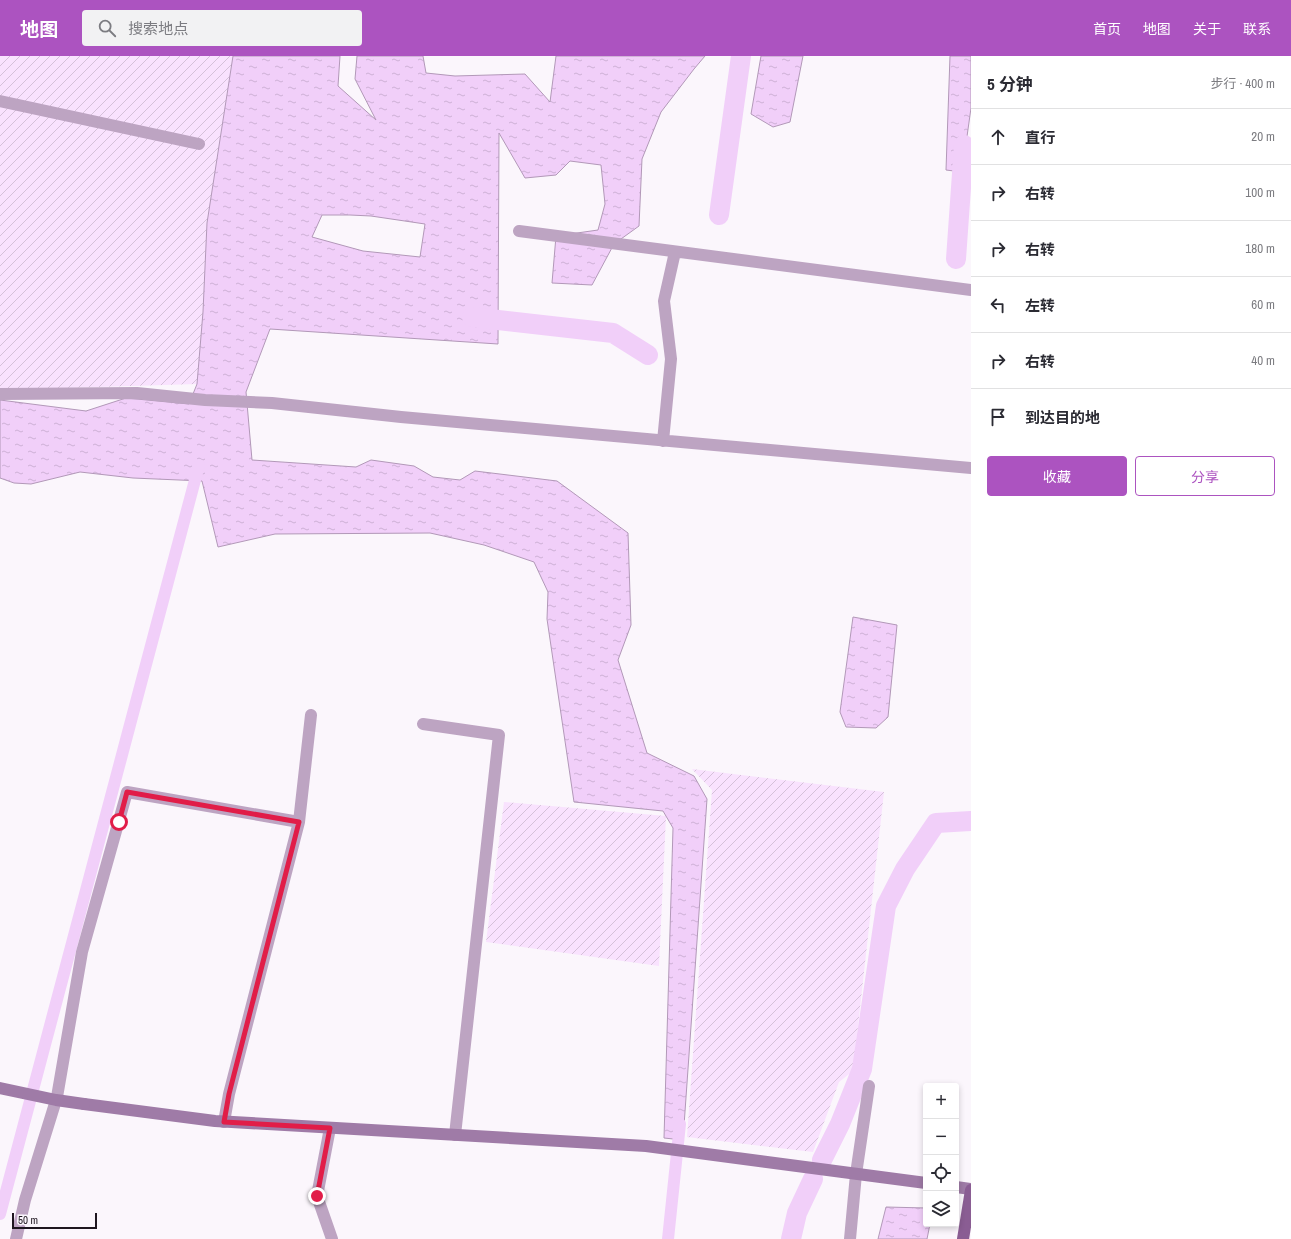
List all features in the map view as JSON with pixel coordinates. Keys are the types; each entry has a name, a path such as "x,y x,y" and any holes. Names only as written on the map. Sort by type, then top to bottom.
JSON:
{"main road":[{"path":"963,1239 971,1190"}],"street":[{"path":"0,101 199,144"},
{"path":"519,231 971,290"},
{"path":"664,441 671,359 664,301 675,252"},
{"path":"0,394 137,393 205,400 272,403 401,417 971,468"},
{"path":"224,1122 229,1094 299,822 311,715"},
{"path":"423,724 500,735 455,1135"},
{"path":"16,1239 25,1200 57,1097 82,952 127,792 299,822"},
{"path":"850,1239 856,1174 869,1086"},
{"path":"0,1088 56,1100 224,1122 646,1146 923,1183"},
{"path":"330,1128 317,1196 332,1239"},
{"path":"959,1188 971,1190"}],"shaded area":[{"path":"0,56 233,56 207,223 203,312 197,384 0,390"},
{"path":"692,769 884,792 853,1071 839,1082 813,1152 687,1137 712,790"},
{"path":"504,802 666,816 659,966 486,942"}],"water":[{"path":"233,56 340,56 338,86 376,120 355,79 357,56 423,56 426,73 455,76 525,74 550,102 556,56 705,56 661,112 642,159 639,226 614,244 592,285 552,283 556,236 598,230 605,204 601,165 570,161 556,175 525,178 499,133 498,344 270,329 246,392 252,460 356,467 371,460 414,466 433,477 460,480 475,471 557,481 628,533 631,625 618,660 647,753 694,776 707,799 683,1140 664,1138 673,828 663,811 574,802 547,619 548,592 534,562 484,545 430,533 275,534 218,547 202,481 133,478 80,472 31,484 14,483 0,478 0,400 86,411 126,398 189,404 197,384 203,312 207,223","holes":["322,215 371,216 425,224 420,257 363,251 312,237"]},
{"path":"761,56 803,56 790,122 773,127 751,114"},
{"path":"950,56 971,56 971,108 962,172 946,170"},
{"path":"853,617 897,625 888,717 876,728 846,727 840,712"},
{"path":"886,1207 923,1208 923,1227 929,1227 927,1239 878,1239"}],"waterway":[{"path":"719,215 741,56"},
{"path":"956,259 964,145"},
{"path":"472,317 613,333 648,355"},
{"path":"0,1214 199,465"},
{"path":"822,1160 840,1124 862,1069 886,906 905,869 936,823 971,821"},
{"path":"668,1239 680,1124"},
{"path":"791,1239 797,1213 813,1179"}],"route":[{"path":"119,822 127,792 299,822 229,1094 224,1122 330,1128 317,1196"}]}
